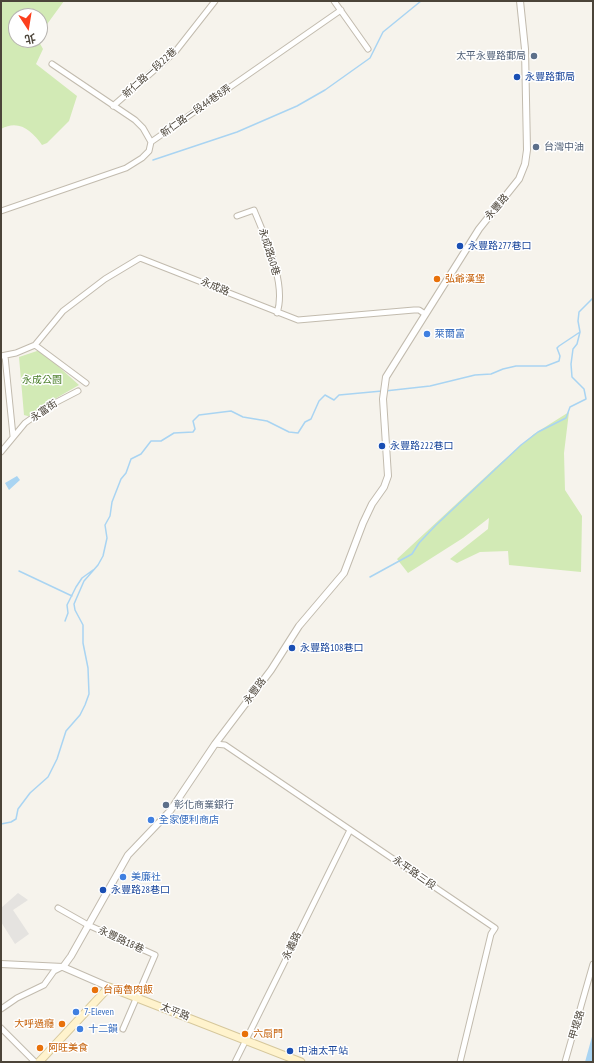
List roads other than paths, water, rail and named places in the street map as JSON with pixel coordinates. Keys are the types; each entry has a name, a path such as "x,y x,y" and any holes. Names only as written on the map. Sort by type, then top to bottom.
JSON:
{"main road":[{"name":"太平路","path":"109,987 301,1062"},
{"path":"39,1062 109,987"}],"street":[{"name":"新仁路一段22巷","path":"113,106 176,52 215,1"},
{"path":"334,1 368,49"},
{"name":"永豐路","path":"63,967 128,855 170,811 215,744 271,670 299,626 346,569 363,523 372,504 384,487 388,476 383,391 389,372 485,220 511,191 519,179 525,164 527,150 525,49 520,1"},
{"name":"新仁路一段44巷8弄","path":"1,211 126,168 142,158 149,151 152,142 341,10"},
{"name":"新仁路一段22巷","path":"52,64 135,120 143,128 152,142"},
{"name":"永成路60巷","path":"237,216 254,210 276,273 280,304 277,313"},
{"name":"永成路","path":"35,346 63,311 105,279 140,258 277,313 303,321 414,310 419,310 425,314"},
{"path":"14,436 3,356 35,346 86,383"},
{"name":"永富街","path":"1,452 25,423 78,391"},
{"name":"永平路三段","path":"215,744 225,746 495,928 488,948 460,1062"},
{"name":"永義路","path":"236,1062 350,830"},
{"name":"永豐路18巷","path":"58,908 88,925 155,955 136,998"},
{"name":"太平路","path":"1,964 63,967 109,987"},
{"name":"甲堤路","path":"565,1062 593,964"},
{"path":"1,1009 17,998 44,985 54,971 63,967"},
{"path":"123,1029 136,998"},
{"path":"1,1028 35,1062"}],"water":[{"path":"17,476 20,480 9,490 5,483"},
{"path":"593,1033 593,1062 585,1062"}],"waterway":[{"path":"153,160 237,132 297,106 325,90 370,58 383,32 421,1"},
{"path":"370,577 412,554 419,543 435,526 521,445 538,432 566,418 570,407 586,399 584,389 572,377 571,364 573,349 577,344 580,332 578,321 579,312 593,298"},
{"path":"385,391 430,386 475,375 491,374 516,366 546,366 559,361 560,356 557,348 580,332"},
{"path":"1,824 11,822 16,819 18,809 30,793 48,777 57,759 66,731 80,715 89,694 88,668 83,643 83,625 75,610 74,604 84,581 98,565 103,556 107,538 105,525 110,516 112,502 121,479 126,473 131,459 141,454 151,441 161,441 174,433 193,432 195,429 193,421 199,415 231,411 243,417 267,421 289,432 298,433 305,422 311,419 319,401 325,395 334,400 339,395 382,391"},
{"path":"65,621 68,613 67,605 76,587 82,578 93,570"},
{"path":"19,571 72,596"}],"place":[{"name":"太平永豐路郵局","path":"534,56"},
{"name":"永豐路郵局","path":"517,77"},
{"name":"台灣中油","path":"536,147"},
{"name":"永豐路277巷口","path":"460,246"},
{"name":"弘爺漢堡","path":"437,279"},
{"name":"萊爾富","path":"427,334"},
{"name":"永豐路222巷口","path":"382,446"},
{"name":"永豐路108巷口","path":"292,648"},
{"name":"彰化商業銀行","path":"166,805"},
{"name":"全家便利商店","path":"151,820"},
{"name":"美廉社","path":"123,877"},
{"name":"永豐路28巷口","path":"103,890"},
{"name":"台南魯肉飯","path":"95,990"},
{"name":"7-Eleven","path":"76,1012"},
{"name":"大呼過癮","path":"62,1024"},
{"name":"十二韻","path":"80,1029"},
{"name":"六扇門","path":"245,1034"},
{"name":"阿旺美食","path":"40,1048"},
{"name":"中油太平站","path":"290,1051"}],"park label":[{"name":"永成公園","path":"42,380"}]}
